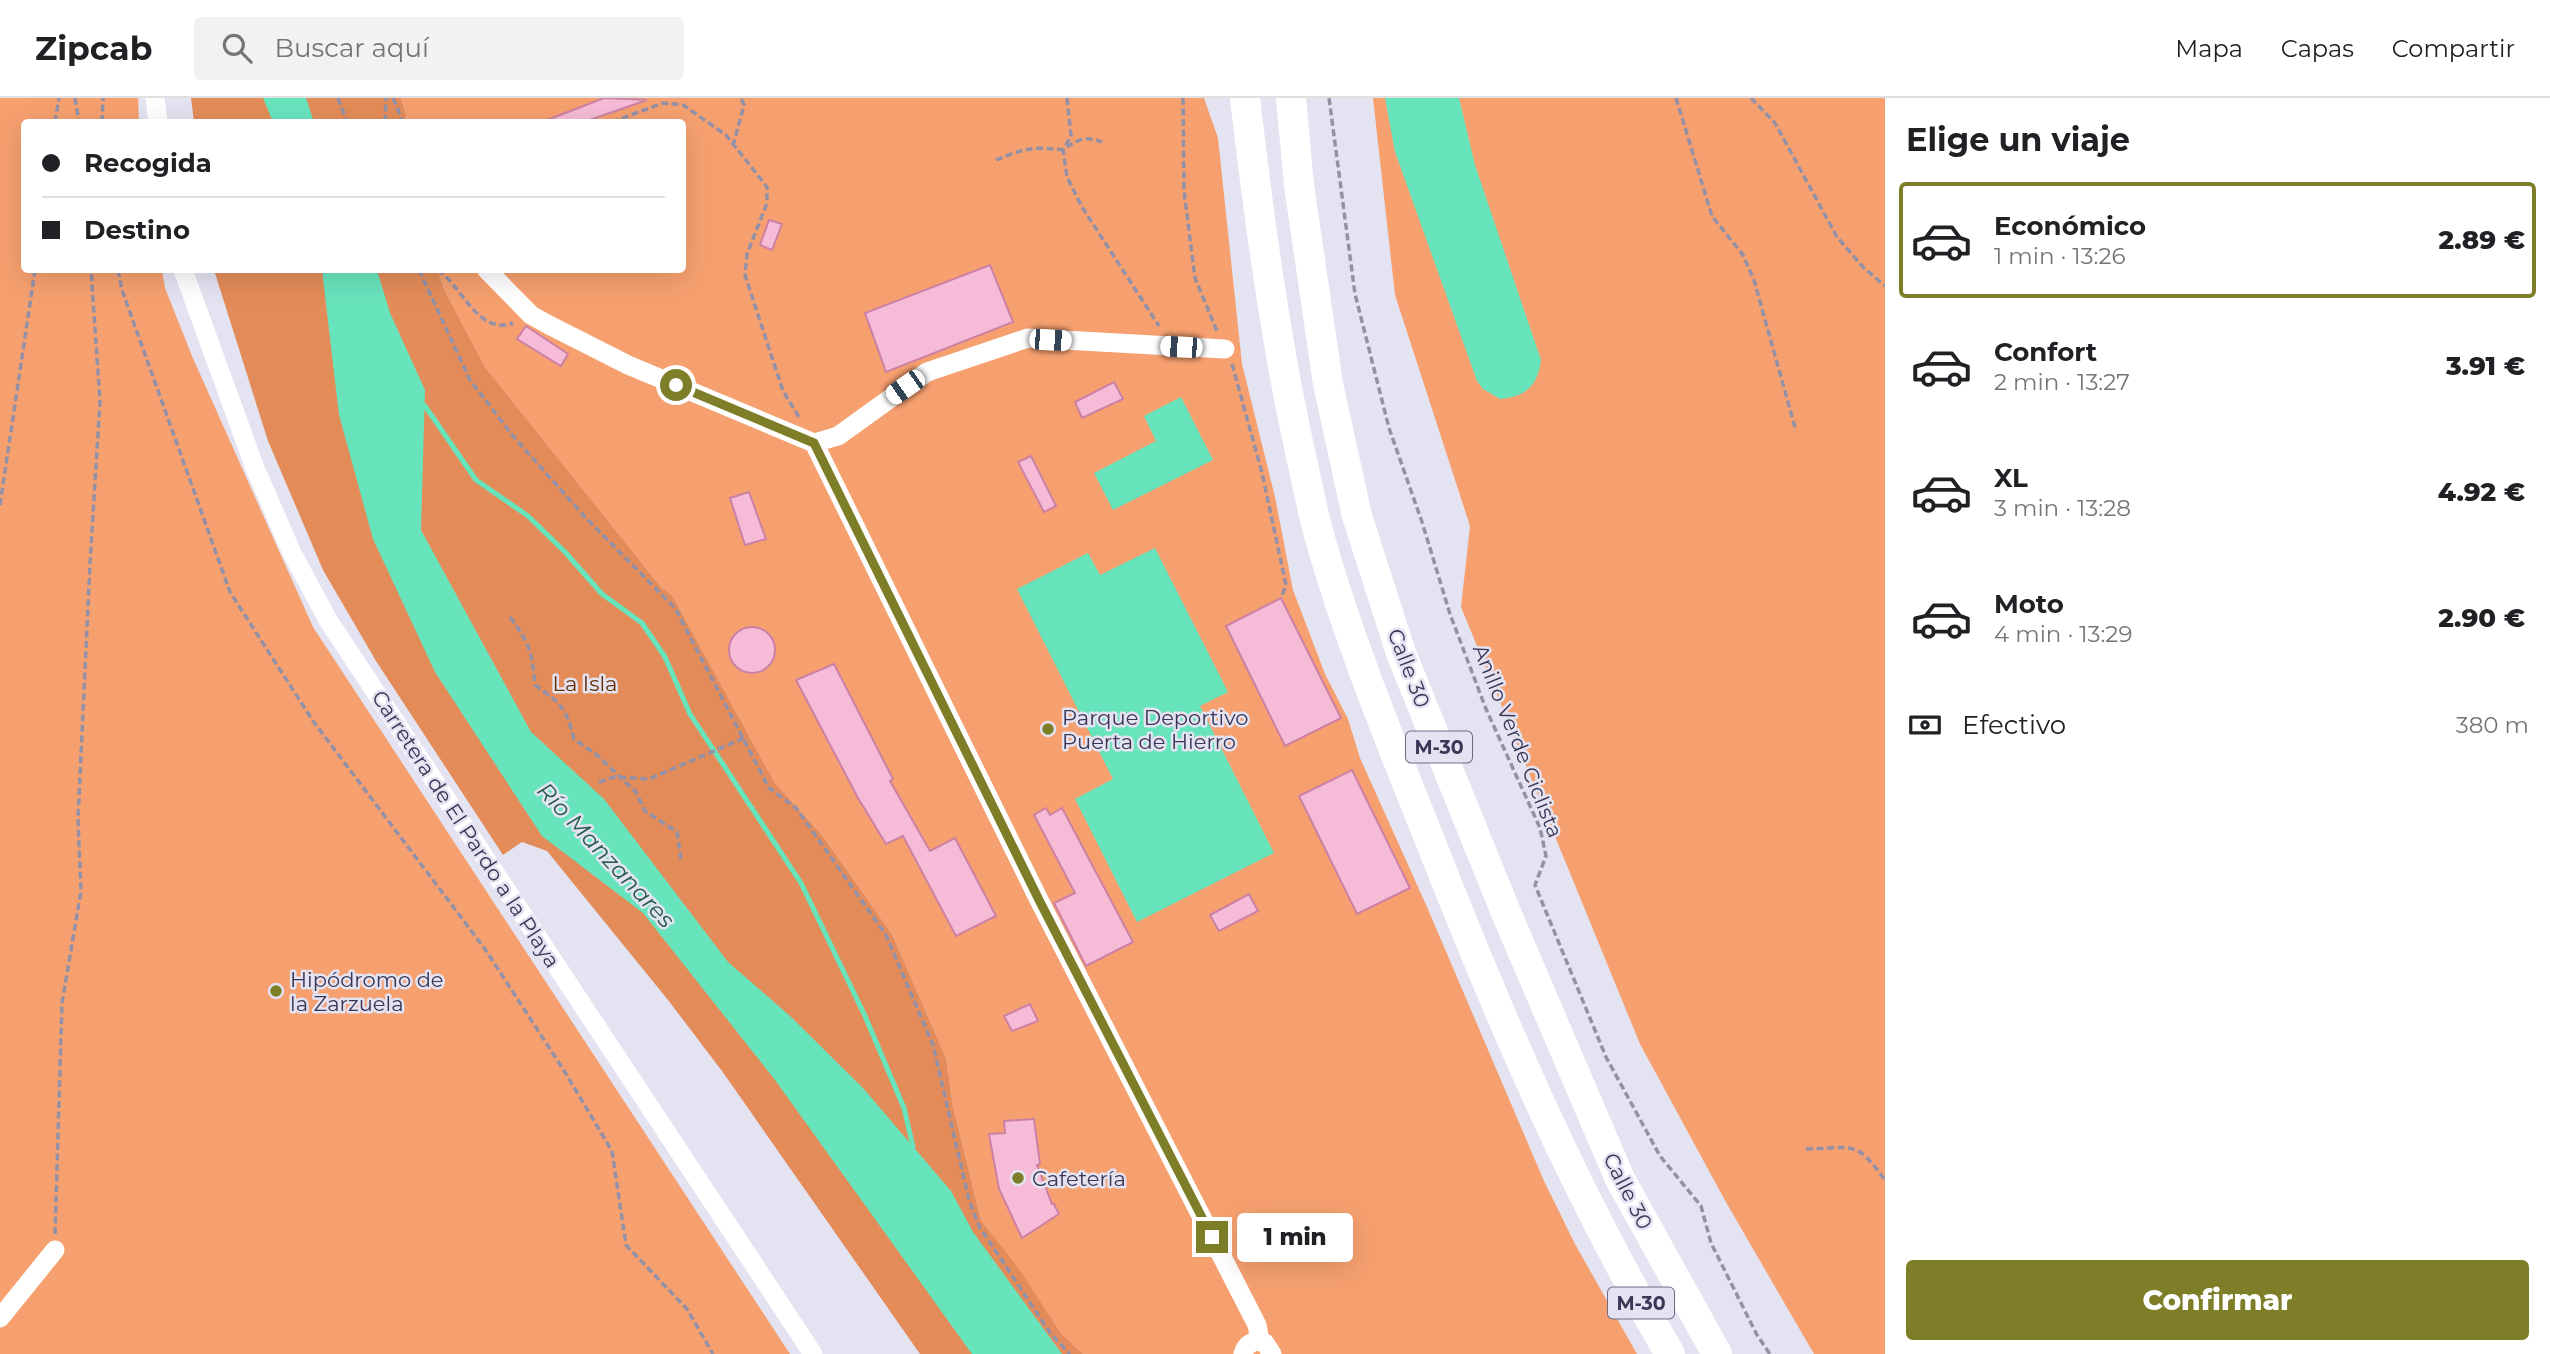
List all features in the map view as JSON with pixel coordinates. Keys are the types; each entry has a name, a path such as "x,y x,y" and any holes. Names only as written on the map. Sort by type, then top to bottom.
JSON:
{"highway":[{"name":"Calle 30","path":"1245,98 1286,387 1319,534 1366,679 1475,954 1538,1097 1612,1251 1670,1354"},
{"name":"Calle 30","path":"1291,98 1299,185 1328,384 1357,516 1401,653 1507,915 1620,1179 1717,1354"},
{"path":"1612,1251 1623,1308 1648,1354"}],"street":[{"path":"155,98 158,119"},
{"name":"Carretera de El Pardo a la Playa","path":"184,273 255,468 292,553 328,620 813,1354"},
{"path":"490,273 531,315 628,365 814,443 838,436 927,372 1028,338 1225,349"},
{"path":"814,443 1039,900 1257,1325 1266,1348"},
{"path":"0,1318 55,1250"},
{"path":"1242,1354 1251,1343 1266,1348"}],"path":[{"path":"56,119 59,98"},
{"path":"75,98 78,119"},
{"path":"102,119 103,98"},
{"path":"338,98 346,119"},
{"path":"386,98 386,119"},
{"path":"393,98 402,119"},
{"path":"733,146 744,105 741,98"},
{"path":"1067,98 1071,136 1063,150 1067,177 1082,206 1160,327 1160,346"},
{"path":"1183,98 1184,191 1195,278 1235,369 1262,473 1286,585 1281,598"},
{"name":"Anillo Verde Ciclista","path":"1329,98 1355,294 1389,428 1450,614 1486,709 1540,828 1546,856 1535,885 1606,1057 1660,1156 1701,1206 1711,1243 1757,1335 1770,1354"},
{"path":"1676,98 1712,216 1743,255 1754,280 1796,432"},
{"path":"1751,98 1775,123 1837,237 1863,267 1885,286"},
{"path":"620,119 663,103 683,105 726,135 767,187 767,202 747,254 746,275 783,391 814,443"},
{"path":"996,160 1037,146 1063,150 1080,138 1102,142"},
{"path":"0,505 35,273"},
{"path":"55,1250 62,1003 81,891 78,818 100,401 91,273"},
{"path":"119,273 122,290 230,592 313,721 485,949 563,1069 612,1151 626,1245 687,1309 713,1354"},
{"path":"420,273 470,380 513,436 585,517 675,608 769,788 796,808 886,935 933,1045 969,1200 979,1226 1051,1334 1070,1354"},
{"path":"442,273 452,281 462,298 492,325 501,327 531,315"},
{"path":"510,617 527,639 535,685 560,703 568,717 574,740 598,756 636,792 645,811 677,832 681,860"},
{"path":"599,782 619,778 649,779 744,738"},
{"path":"1806,1149 1856,1148 1867,1155 1885,1180"}],"shaded area":[{"name":"Hipódromo de la Zarzuela","path":"0,98 138,98 139,119 21,119 21,273 162,273 165,288 192,356 313,627 790,1354 0,1354"},
{"name":"Parque Deportivo Puerta de Hierro","path":"401,98 1204,98 1218,138 1242,364 1275,497 1293,590 1325,674 1348,719 1360,758 1544,1181 1575,1244 1637,1354 1083,1354 1061,1333 1019,1270 981,1220 953,1106 946,1058 892,934 822,835 775,783 672,595 661,587 485,367 444,289 439,273 686,273 686,119 405,119"},
{"path":"1373,98 1885,98 1885,1354 1814,1354 1727,1204 1640,1044 1461,607 1470,526 1395,295"}],"green space":[{"path":"191,98 401,98 406,114 405,119 194,119"},
{"name":"La Isla","path":"215,273 439,273 444,289 485,367 661,587 672,595 775,783 822,835 892,934 946,1058 953,1106 981,1220 1019,1269 1061,1333 1083,1354 920,1354 722,1071 547,851 522,842 503,855 376,661 323,570 268,441"}],"water":[{"path":"263,98 306,98 313,119 272,119"},
{"path":"1385,98 1459,98 1475,165 1541,360 1533,383 1517,396 1500,399 1483,389 1477,381 1395,152"},
{"name":"Río Manzanares","path":"322,273 378,273 390,313 425,390 421,530 531,732 604,799 728,962 790,1016 863,1088 951,1191 973,1232 1062,1354 972,1354 775,1080 643,913 542,836 435,672 373,539 339,415"},
{"path":"1181,397 1213,460 1113,510 1094,473 1156,441 1144,416"},
{"path":"1155,548 1228,692 1200,706 1274,853 1137,922 1075,799 1113,779 1017,589 1088,553 1100,575"}],"building":[{"path":"604,98 647,100 593,119 550,119"},
{"path":"769,220 782,224 772,250 760,245"},
{"path":"990,265 1013,322 886,372 865,313"},
{"path":"526,326 568,354 561,366 517,339"},
{"path":"1114,382 1123,399 1082,418 1075,402"},
{"path":"1031,456 1056,506 1044,512 1018,462"},
{"path":"749,492 766,539 745,545 730,498"},
{"path":"1281,598 1341,718 1285,746 1226,626"},
{"path":"752,627 768,634 775,650 768,666 752,673 736,666 729,650 736,634"},
{"path":"834,664 893,779 890,781 930,851 955,838 996,916 956,936 903,836 886,844 858,798 796,680"},
{"path":"1352,770 1410,888 1357,914 1299,796"},
{"path":"1046,808 1050,815 1062,808 1133,942 1086,966 1054,903 1075,893 1034,815"},
{"path":"1249,894 1258,911 1219,931 1210,915"},
{"path":"1030,1004 1038,1021 1012,1031 1004,1016"},
{"name":"Cafetería","path":"1034,1119 1040,1164 1037,1165 1052,1204 1059,1214 1022,1238 999,1189 989,1134 1005,1133 1004,1121"}],"waterway":[{"path":"425,406 476,480 528,516 566,553 602,594 642,623 665,657 690,714 801,883 865,1016 904,1108 913,1147"}],"place":[{"name":"Parque Deportivo Puerta de Hierro","path":"1048,729"},
{"name":"Hipódromo de la Zarzuela","path":"276,991"},
{"name":"Cafetería","path":"1018,1178"}],"route":[{"path":"676,385 814,443 1039,900 1212,1237"}]}
